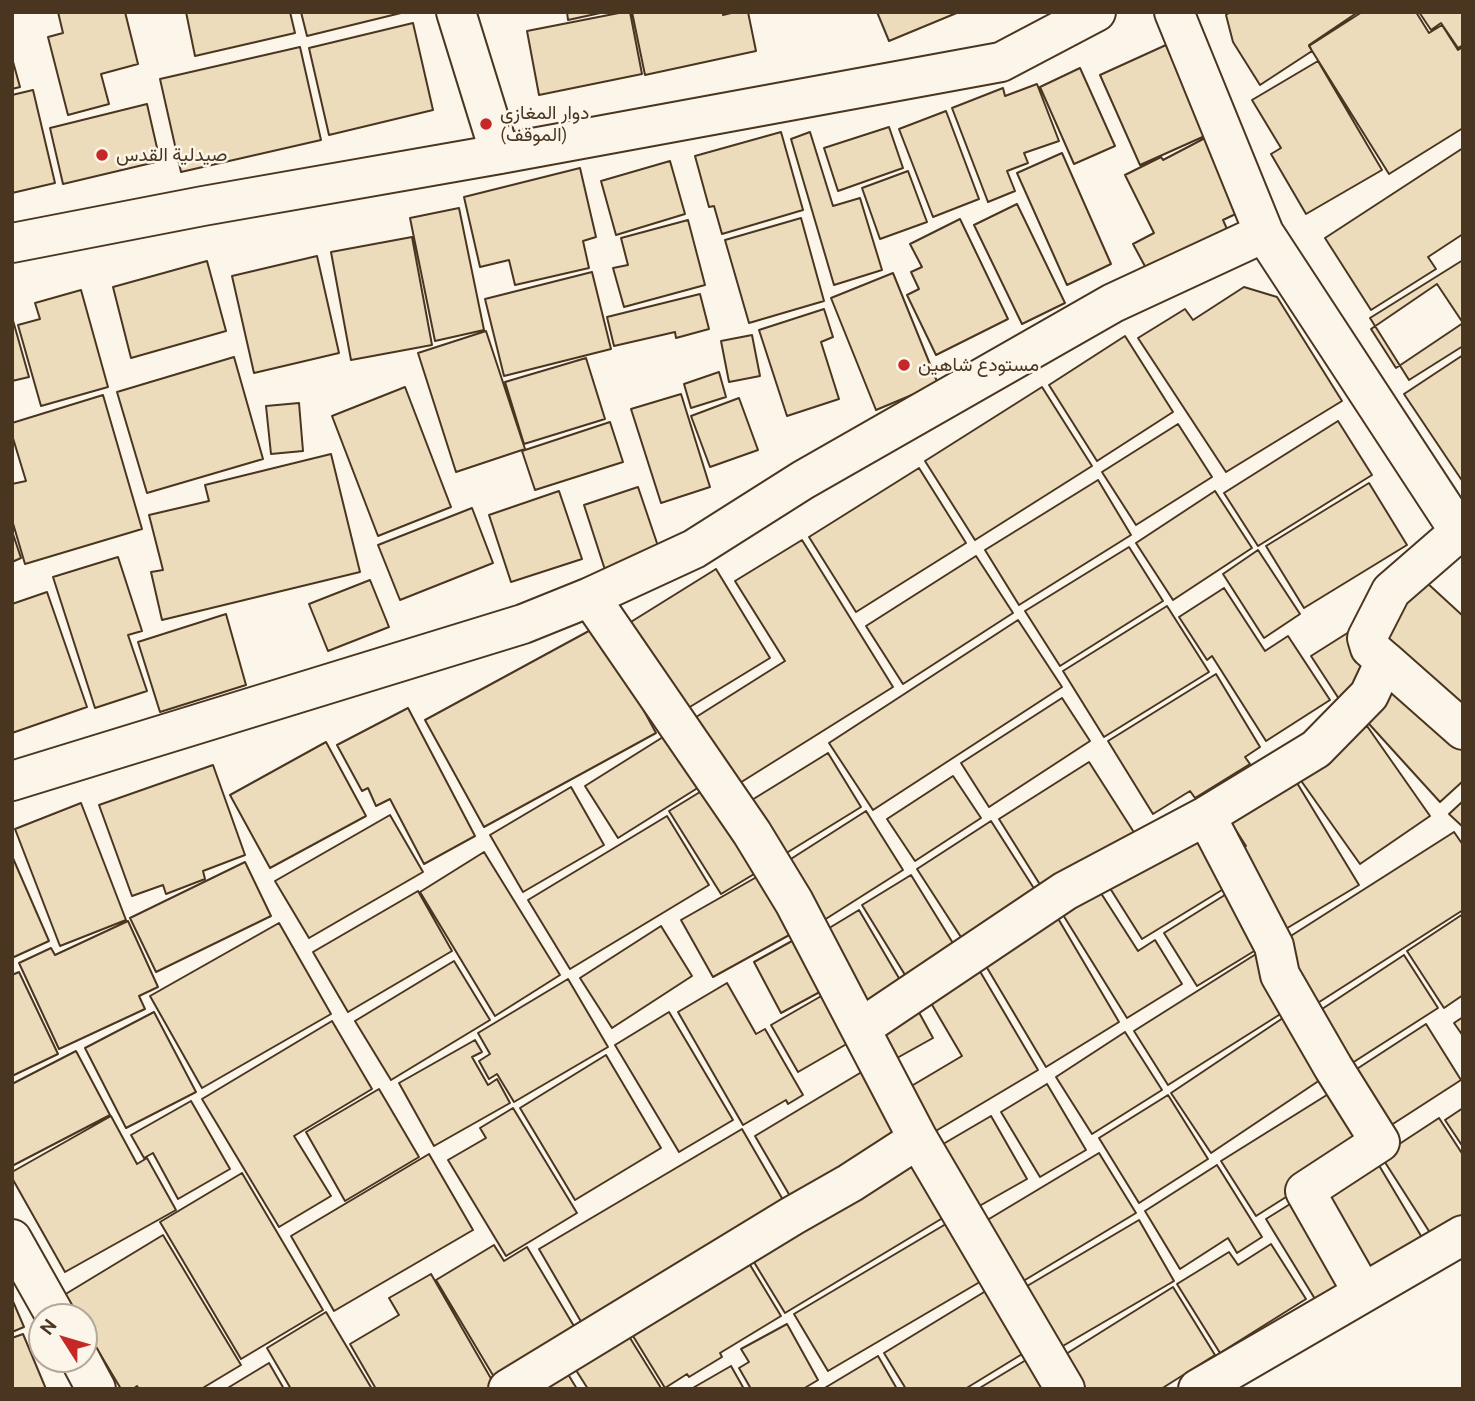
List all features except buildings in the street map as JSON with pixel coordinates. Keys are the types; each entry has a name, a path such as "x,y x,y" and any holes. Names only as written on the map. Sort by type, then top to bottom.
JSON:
{"street":[{"path":"456,12 500,154"},
{"path":"12,243 216,203 1001,62 1096,12"},
{"path":"1174,12 1264,233 1461,534 1391,591 1367,638 1370,648 1463,730"},
{"path":"12,780 523,624 590,597 694,550 803,480 1113,303 1264,233"},
{"path":"590,597 752,833 794,902 918,1139 1065,1389"},
{"path":"861,1028 1065,891 1206,816 1316,749 1369,695 1385,660"},
{"path":"1206,816 1274,946 1280,975 1380,1142 1306,1191 1363,1293"},
{"path":"508,1389 850,1183 918,1139"},
{"path":"1198,1389 1463,1235"},
{"path":"12,1239 48,1303"},
{"path":"87,1373 96,1389"}],"place":[{"name":"دوار المغازي (الموقف)","path":"486,124"},
{"name":"صيدلية القدس","path":"102,155"},
{"name":"مستودع شاهين","path":"904,365"}]}
